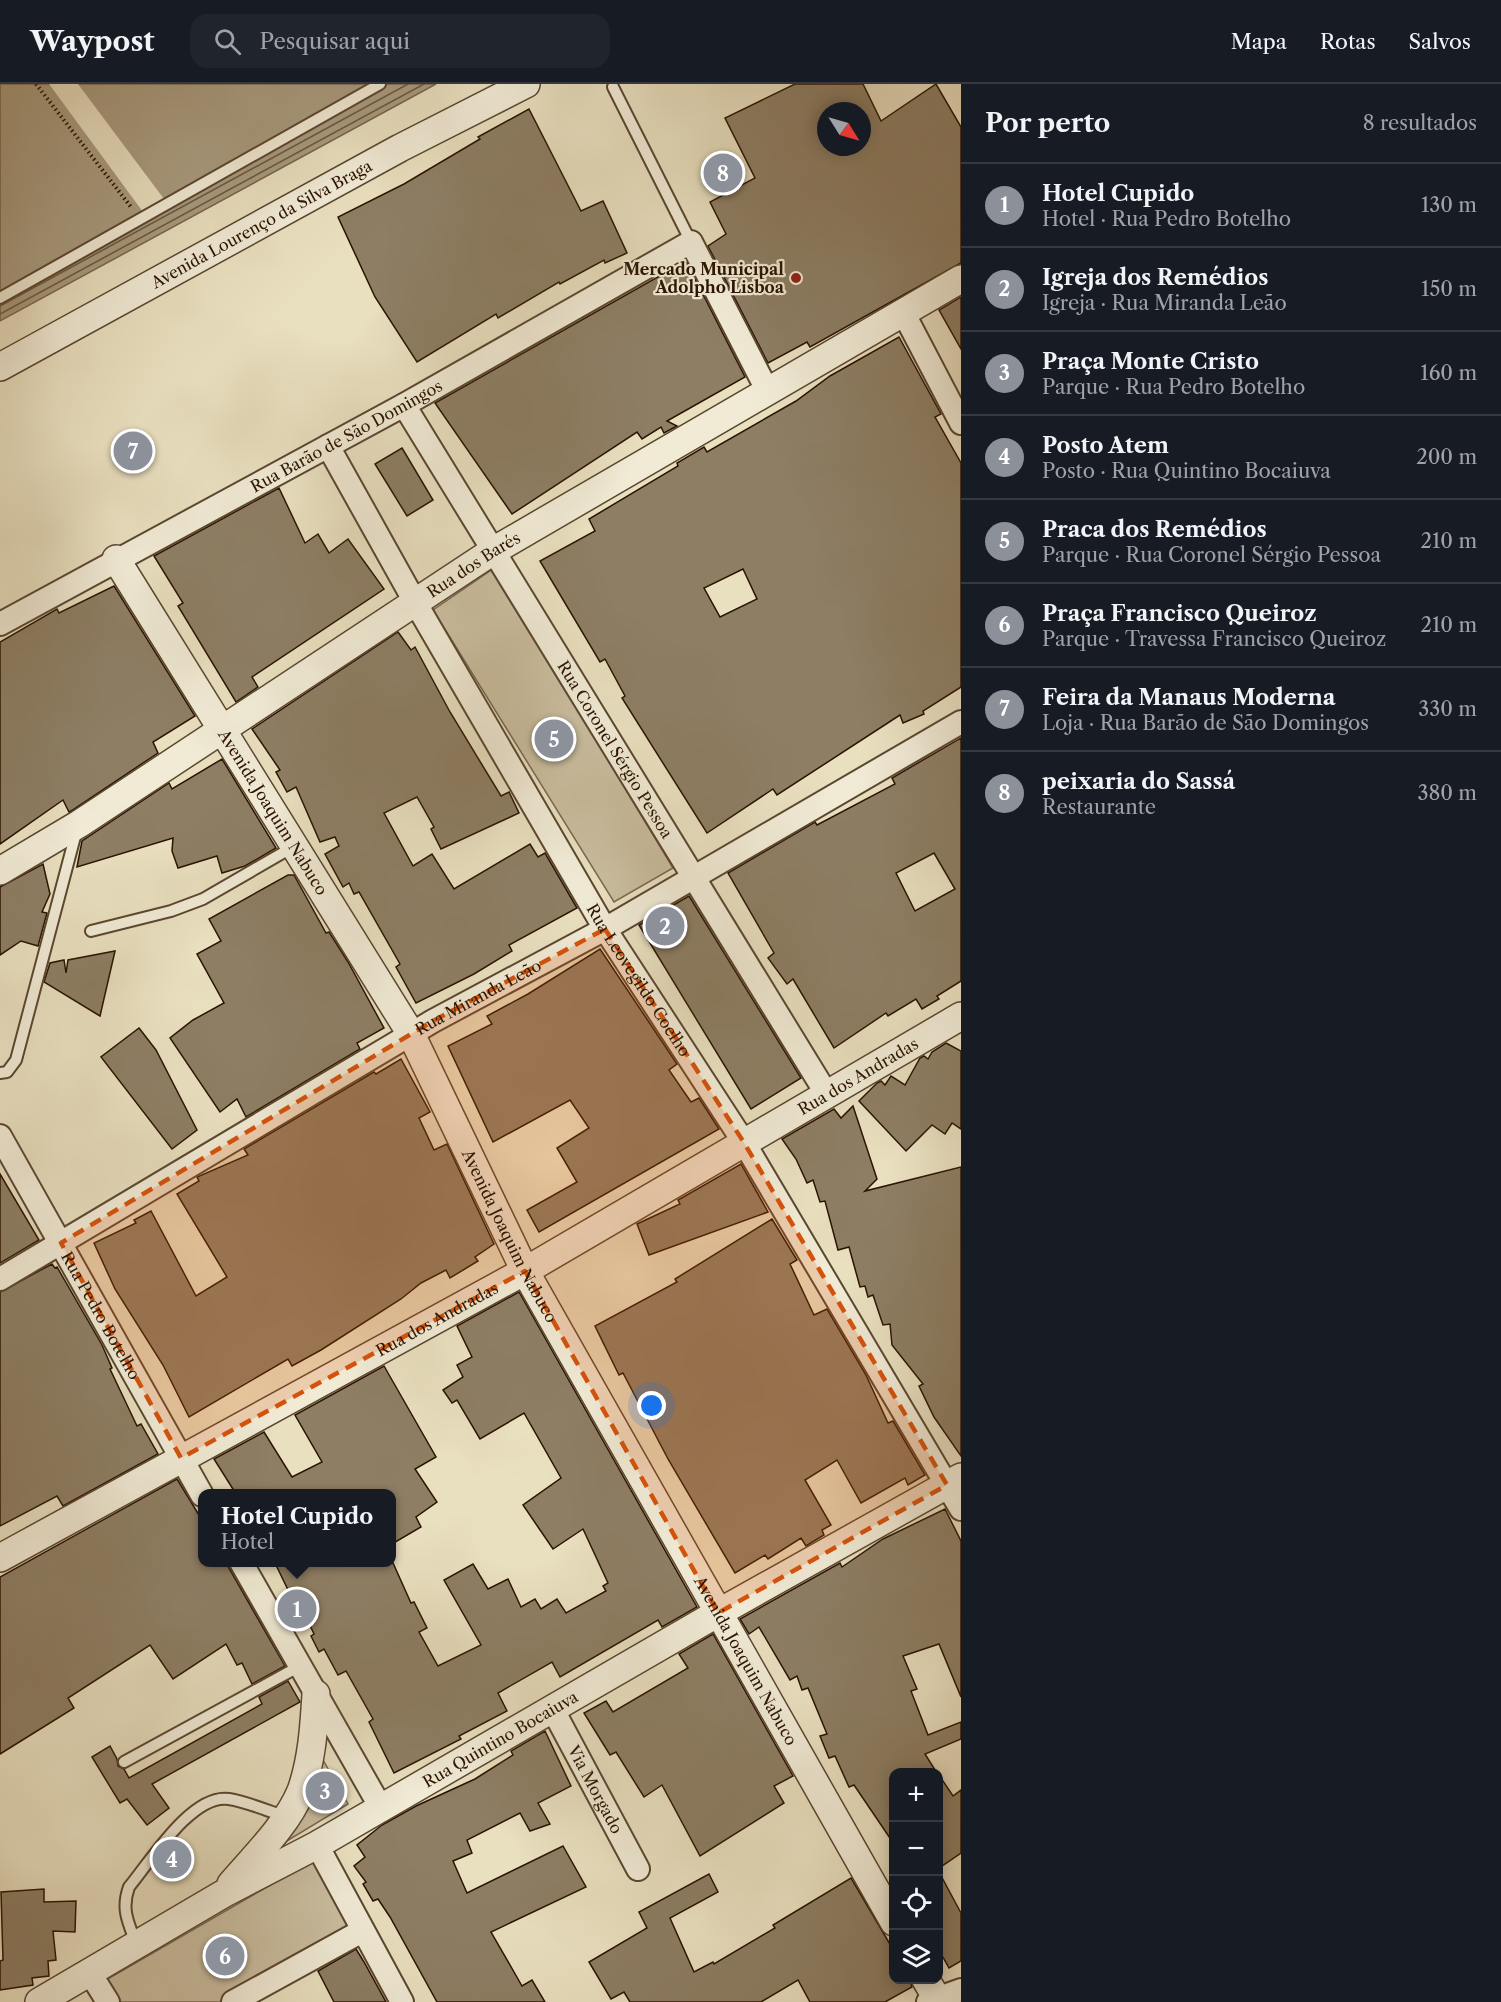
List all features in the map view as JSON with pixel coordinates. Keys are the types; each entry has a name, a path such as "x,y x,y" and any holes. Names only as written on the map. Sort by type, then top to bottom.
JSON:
{"street":[{"name":"Avenida Lourenço da Silva Braga","path":"0,367 400,148 526,84"},
{"path":"692,242 767,390"},
{"name":"Rua Barão de São Domingos","path":"0,624 116,559 404,405 692,242"},
{"name":"Rua dos Barés","path":"0,871 79,824 493,551 961,279"},
{"path":"903,312 961,423"},
{"name":"Rua Coronel Sérgio Pessoa","path":"404,405 826,1093"},
{"name":"Rua Leovegildo Coelho","path":"328,446 415,602 605,929 743,1141 954,1481 961,1509"},
{"name":"Avenida Joaquim Nabuco","path":"116,559 411,1034 525,1271 889,1913"},
{"name":"Rua Miranda Leão","path":"0,1279 411,1034 605,929 961,722"},
{"name":"Rua dos Andradas","path":"0,1558 525,1271 743,1141 961,1016"},
{"name":"Rua Pedro Botelho","path":"0,1136 199,1489"},
{"name":"Rua Quintino Bocaiuva","path":"39,2002 138,1946 223,1894 381,1809 718,1613 954,1481"},
{"path":"243,1567 381,1809"},
{"path":"223,1894 286,1817 300,1792 308,1765 316,1694"},
{"name":"Via Morgado","path":"553,1710 638,1869"},
{"path":"317,1845 402,2002"},
{"path":"233,2002 362,1931"},
{"path":"90,1972 108,2002"}],"lane":[{"path":"0,298 379,84"},
{"path":"613,87 692,242"},
{"path":"0,1073 7,1072 16,1060 79,824"},
{"path":"91,931 171,911 203,899 293,847"},
{"path":"124,1762 300,1665"},
{"path":"138,1946 125,1913 124,1900 129,1887 189,1814 213,1801 227,1798 286,1817"}],"path":[{"path":"36,84 135,212"}],"highlighted area":[{"path":"605,929 743,1141 947,1485 718,1613 525,1271 181,1458 61,1243 433,1021"}],"shaded area":[{"path":"493,569 673,868 614,902 433,610"},
{"path":"318,1751 348,1804 282,1844"},
{"path":"312,1861 350,1928 223,2002 110,2002 99,1984"}],"water":[{"path":"0,84 436,84 0,321"}],"pier":[{"path":"49,84 78,84 164,199 143,212"}],"building":[{"path":"795,84 863,84 881,121 936,84 961,127 961,263 810,347 807,342 768,363 708,246 726,234 710,202 755,178 725,118"},
{"path":"529,109 581,211 603,201 627,253 605,263 604,260 560,284 559,282 498,318 496,314 417,362 375,297 338,217 404,184 480,139 478,137"},
{"path":"686,261 745,377 667,421 677,426 664,433 661,427 642,439 637,432 512,514 435,403"},
{"path":"961,297 961,349 939,310"},
{"path":"899,337 941,414 935,417 961,463 961,687 923,711 924,714 903,723 900,715 777,795 773,789 707,833 622,698 625,696 605,659 600,662 540,561 595,531 589,519 678,466 677,463 704,447 707,452 796,401 830,376","holes":["743,569 757,599 720,617 704,588"]},
{"path":"402,448 433,500 407,516 375,464"},
{"path":"279,488 305,543 318,534 329,553 348,539 384,589 252,677 258,687 236,702 178,606 183,603 154,556"},
{"path":"114,586 195,716 153,742 158,753 71,811 69,812 63,800 0,844 0,642 57,609 59,613"},
{"path":"398,632 411,650 415,647 450,712 501,796 509,792 519,813 441,849 431,829 434,827 417,797 384,813 413,866 432,854 454,889 530,844 538,857 545,853 577,908 509,945 512,951 474,974 416,1003 396,967 400,964 359,892 354,894 349,883 343,887 325,854 339,846 335,837 320,842 296,787 287,792 276,772 280,770 252,729"},
{"path":"961,738 961,981 937,996 939,999 922,1009 916,999 888,1016 886,1013 834,1048 793,979 787,984 768,958 774,953 728,873 815,822 817,825 895,784 892,778","holes":["934,853 955,889 915,911 896,873"]},
{"path":"222,759 276,848 245,866 222,873 217,856 178,868 172,851 173,838 77,867 82,841 169,783 172,789"},
{"path":"43,864 50,894 42,912 47,913 38,946 21,941 0,955 0,887"},
{"path":"288,875 294,875 326,933 329,932 348,962 384,1028 357,1043 360,1049 246,1117 237,1099 220,1112 170,1038 193,1020 224,1003 197,954 221,941 209,919"},
{"path":"689,896 801,1078 751,1109 639,925"},
{"path":"600,949 677,1064 669,1070 691,1102 699,1098 719,1129 539,1232 527,1210 577,1182 557,1148 589,1128 570,1100 493,1142 448,1046 492,1024 487,1016 528,994"},
{"path":"115,951 100,1016 44,982 50,963 64,960 66,973 68,960"},
{"path":"139,1028 156,1050 197,1130 172,1149 101,1057"},
{"path":"946,1043 961,1051 961,1129 952,1123 945,1134 932,1125 906,1151 859,1101 877,1083 881,1081 885,1085 891,1076 905,1085 920,1058 924,1056 928,1059 932,1052"},
{"path":"401,1059 430,1112 419,1118 434,1150 447,1144 494,1244 475,1257 478,1261 450,1278 446,1270 421,1283 401,1299 321,1350 292,1366 288,1359 189,1417 163,1365 115,1289 94,1243 136,1223 134,1220 151,1211 196,1296 227,1277 177,1194 199,1181 197,1177 248,1155 244,1149 374,1072 376,1074"},
{"path":"853,1106 877,1179 865,1191 961,1167 961,1456 934,1417 919,1386 923,1384 892,1345 890,1324 883,1325 873,1295 868,1297 865,1286 860,1287 849,1247 838,1250 825,1201 820,1202 813,1180 807,1183 796,1159 782,1139 834,1109 841,1118"},
{"path":"741,1164 768,1212 649,1255 637,1224 680,1204 678,1200"},
{"path":"0,1174 39,1240 0,1263"},
{"path":"772,1219 797,1260 790,1264 814,1315 827,1309 866,1375 888,1423 893,1421 925,1475 908,1485 905,1478 861,1503 837,1460 805,1480 831,1525 822,1530 824,1535 806,1546 801,1538 768,1559 765,1555 735,1573 668,1459 623,1373 619,1375 595,1326 677,1282 675,1279"},
{"path":"52,1264 55,1268 57,1267 102,1345 112,1368 110,1369 137,1426 141,1424 158,1454 63,1506 57,1496 0,1526 0,1292"},
{"path":"519,1292 697,1607 662,1627 658,1620 560,1677 552,1662 498,1693 507,1711 459,1736 461,1739 394,1773 369,1722 373,1719 346,1671 338,1675 324,1649 319,1652 311,1636 314,1634 296,1596 292,1598 277,1567 395,1567 411,1603 414,1602 427,1628 419,1632 438,1666 481,1645 444,1580 473,1564 488,1589 508,1579 521,1607 535,1599 541,1609 557,1599 566,1613 606,1591 603,1586 608,1583 583,1529 553,1549 523,1505 561,1478 524,1413 480,1439 457,1400 452,1403 443,1390 463,1377 457,1365 472,1357 457,1326"},
{"path":"384,1366 436,1457 415,1469 437,1502 416,1517 421,1527 396,1542 396,1489 233,1489 214,1459 264,1432 292,1477 322,1462 295,1415"},
{"path":"177,1479 198,1513 198,1567 228,1567 285,1666 252,1684 242,1663 237,1665 226,1644 173,1679 150,1645 68,1698 74,1708 0,1754 0,1577"},
{"path":"945,1509 961,1541 961,1697 939,1644 903,1656 917,1689 911,1691 928,1735 961,1722 961,1739 925,1754 934,1768 889,1768 889,1837 854,1785 849,1787 835,1756 829,1758 820,1736 827,1734 808,1688 802,1690 797,1676 790,1680 759,1627 749,1634 740,1619 840,1563 842,1567 883,1539"},
{"path":"713,1634 793,1776 774,1786 784,1803 700,1856 662,1785 644,1797 616,1752 610,1755 584,1713 606,1701 613,1712 688,1668 679,1654"},
{"path":"288,1681 300,1702 152,1784 169,1808 147,1825 127,1799 120,1803 92,1757 110,1746 118,1766 124,1769 129,1778 262,1704 259,1697"},
{"path":"545,1731 571,1786 538,1803 550,1824 530,1831 520,1813 467,1840 472,1853 453,1861 467,1893 563,1846 586,1887 491,1932 522,1986 532,1980 545,2002 437,2002 390,1917 378,1899 373,1901 363,1884 366,1882 354,1866 365,1857 357,1845 382,1825 416,1806 475,1779 513,1755 511,1751"},
{"path":"943,1781 953,1796 961,1790 961,1853 943,1865"},
{"path":"709,1874 718,1892 670,1918 694,1972 713,1962 714,1964 775,1928 773,1925 851,1878 889,1943 889,1984 911,1984 912,1987 885,2002 810,2002 798,1980 761,2002 630,2002 624,1992 611,1999 589,1962 647,1928 639,1912"},
{"path":"943,1879 961,1913 961,1961 949,1968 943,1957"},
{"path":"44,1889 44,1902 76,1901 75,1932 53,1931 56,1960 48,1961 49,1976 32,1978 33,1985 0,1990 0,1961 3,1960 1,1892"},
{"path":"356,1949 386,2002 334,2002 318,1971"}],"place":[{"name":"peixaria do Sassá","path":"723,173"},
{"name":"Mercado Municipal Adolpho Lisboa","path":"796,278"},
{"name":"Feira da Manaus Moderna","path":"133,451"},
{"name":"Praca dos Remédios","path":"554,739"},
{"name":"Igreja dos Remédios","path":"665,926"},
{"name":"Hotel Cupido","path":"297,1609"},
{"name":"Praça Monte Cristo","path":"325,1791"},
{"name":"Posto Atem","path":"172,1859"},
{"name":"Praça Francisco Queiroz","path":"225,1956"}]}
